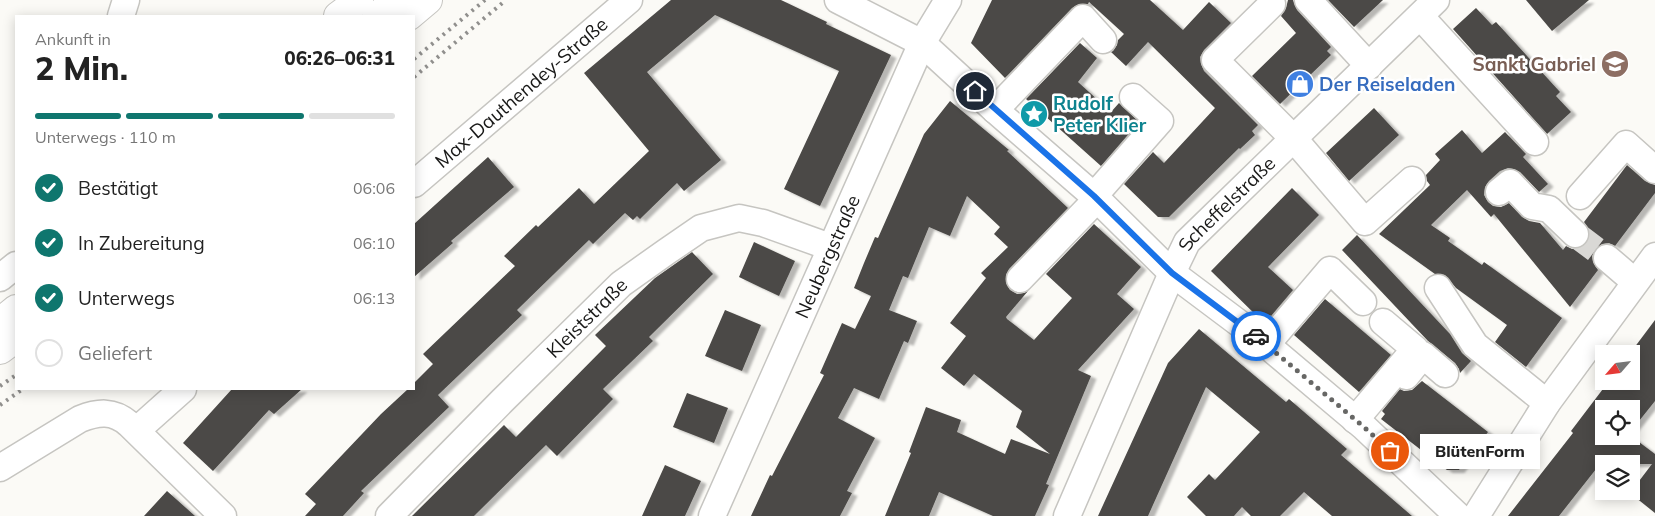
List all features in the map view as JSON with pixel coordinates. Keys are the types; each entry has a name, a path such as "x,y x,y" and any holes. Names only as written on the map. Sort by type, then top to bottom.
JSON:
{"main road":[{"path":"339,15 359,0"},
{"path":"378,15 396,0"},
{"path":"410,15 428,0"},
{"path":"0,322 15,310"},
{"path":"0,350 15,339"}],"street":[{"path":"121,15 126,0"},
{"name":"Max-Dauthendey-Straße","path":"415,183 629,0"},
{"path":"838,0 922,43 1095,197 1172,273 1261,341 1360,424 1458,516"},
{"name":"Neubergstraße","path":"712,516 922,43 948,0"},
{"path":"1272,4 1215,60 1294,139 1365,222 1412,180"},
{"path":"1428,8 1535,142"},
{"name":"Scheffelstraße","path":"1067,516 1187,242 1428,8"},
{"path":"1306,10 1363,72"},
{"path":"992,106 1083,18 1103,40"},
{"path":"992,106 1044,41"},
{"path":"1020,279 1095,197 1160,121 1133,97"},
{"path":"1580,196 1626,144 1655,170"},
{"path":"1499,192 1510,183 1532,206 1549,209 1575,234"},
{"name":"Kleiststraße","path":"389,516 621,284 701,228 739,218 763,222 830,247"},
{"path":"1476,516 1547,403 1655,256"},
{"path":"1606,258 1635,282"},
{"path":"0,278 15,266"},
{"path":"1261,341 1330,270 1363,302"},
{"path":"1438,288 1475,346 1547,403"},
{"path":"1261,341 1281,307"},
{"path":"1360,424 1415,349 1383,322"},
{"path":"1360,424 1423,355 1445,374"},
{"path":"137,430 182,390"},
{"path":"0,468 80,419 92,414 115,414 137,430 223,516"}],"building":[{"path":"671,0 781,0 891,55 820,206 784,189 839,71 715,15 647,72 721,160 684,191 677,183 640,219 637,216 633,220 625,213 593,244 589,240 517,310 522,315 438,395 449,407 361,491 364,493 343,516 305,516 316,504 305,494 381,414 407,390 415,390 415,382 433,364 423,354 515,266 504,256 579,188 594,204 649,151 584,73"},
{"path":"992,0 1150,0 1183,30 1209,2 1231,23 1204,50 1200,57 1201,64 1204,71 1258,125 1252,131 1255,135 1239,148 1169,217 1158,217 1124,184 1153,152 1164,163 1215,108 1148,42 1126,66 1111,52 1124,34 1089,2 1088,4 1079,4 1072,8 1005,78 971,43"},
{"path":"1288,0 1293,0 1297,10 1331,47 1327,51 1331,55 1280,104 1252,76 1296,33 1281,16"},
{"path":"1328,0 1383,0 1354,27"},
{"path":"1526,0 1589,0 1552,31"},
{"path":"1476,8 1492,25 1496,22 1560,92 1556,96 1571,112 1547,134 1453,29"},
{"path":"1080,43 1097,58 1078,82 1111,112 1119,103 1139,122 1101,166 1026,99"},
{"path":"950,101 1009,150 1007,151 1068,208 1009,269 1006,275 1006,283 1010,290 1017,294 1028,291 1006,317 1007,319 1034,340 1072,298 1046,274 1094,224 1141,267 1117,294 1134,309 1078,370 1091,376 1046,484 1049,485 1035,516 993,516 939,492 929,516 885,516 911,453 909,452 926,407 961,420 957,432 1005,454 1011,439 1050,454 1016,427 1022,411 974,374 964,386 941,368 966,336 950,323 986,278 981,273 1008,247 994,234 1000,227 967,196 950,236 929,227 908,278 903,276 889,310 917,321 908,343 904,341 879,399 854,388 838,418 875,438 847,491 852,493 840,516 751,516 770,475 772,476 824,375 820,373 842,323 855,329 871,296 854,288 864,263 875,237 878,238 924,134"},
{"path":"1374,108 1399,135 1349,181 1326,153"},
{"path":"1462,130 1482,153 1505,132 1526,154 1523,157 1548,184 1539,192 1520,172 1508,168 1500,171 1489,181 1485,187 1484,195 1493,206 1501,207 1509,203 1522,217 1529,221 1540,223 1563,250 1566,246 1572,249 1586,244 1589,238 1589,230 1584,222 1627,165 1645,181 1655,185 1655,193 1615,246 1609,243 1602,244 1595,249 1592,256 1598,270 1570,307 1494,214 1491,217 1467,190 1431,225 1450,238 1448,241 1482,265 1484,262 1562,318 1526,367 1495,342 1507,325 1456,288 1445,275 1435,274 1379,234 1430,185 1426,175 1440,160 1435,154"},
{"path":"488,157 514,187 451,241 453,243 415,276 415,223"},
{"path":"1292,188 1319,215 1268,267 1293,290 1271,316 1263,322 1211,271"},
{"path":"1357,235 1450,334 1462,353 1471,361 1460,373 1455,363 1428,341 1342,250"},
{"path":"754,242 795,261 779,296 739,277"},
{"path":"692,252 713,274 649,337 653,341 603,389 613,399 557,456 546,445 474,516 412,516 504,425 516,437 606,346 595,335 655,278"},
{"path":"1325,299 1391,355 1359,392 1294,335"},
{"path":"725,310 761,325 742,371 705,356"},
{"path":"1655,320 1655,401 1640,420 1640,400 1595,400 1595,445 1640,445 1640,443 1655,454 1655,513 1639,500 1640,480 1652,464 1640,464 1640,455 1595,455 1595,470 1559,516 1508,516 1573,433 1571,431 1602,390 1640,390 1640,345 1636,345"},
{"path":"1199,329 1286,402 1289,399 1347,449 1341,455 1412,516 1332,516 1304,492 1280,516 1251,516 1242,507 1234,516 1206,516 1187,497 1209,474 1215,480 1260,432 1206,387 1148,516 1098,516 1168,363"},
{"path":"1422,381 1488,432 1459,470 1447,470 1381,419 1385,414 1382,411 1400,389 1404,391 1412,390"},
{"path":"231,390 301,390 274,414 269,410 213,471 183,443"},
{"path":"687,393 728,408 714,443 673,427"},
{"path":"665,465 701,481 685,516 642,516"},
{"path":"167,491 195,516 144,516"}],"tunnel":[{"path":"1575,234 1607,258"}],"railway":[{"path":"415,58 485,0"},
{"path":"415,76 506,0"},
{"path":"0,386 15,376"},
{"path":"0,405 22,390"}],"way so far":[{"path":"1256,336 1390,451"}],"place":[{"name":"Sankt Gabriel","path":"1615,64"},
{"name":"Der Reiseladen","path":"1300,84"},
{"name":"Rudolf Peter Klier","path":"1034,114"},
{"name":"BlütenForm","path":"1390,451"}],"route":[{"path":"975,91 1094,196 1172,273 1256,336"}]}
